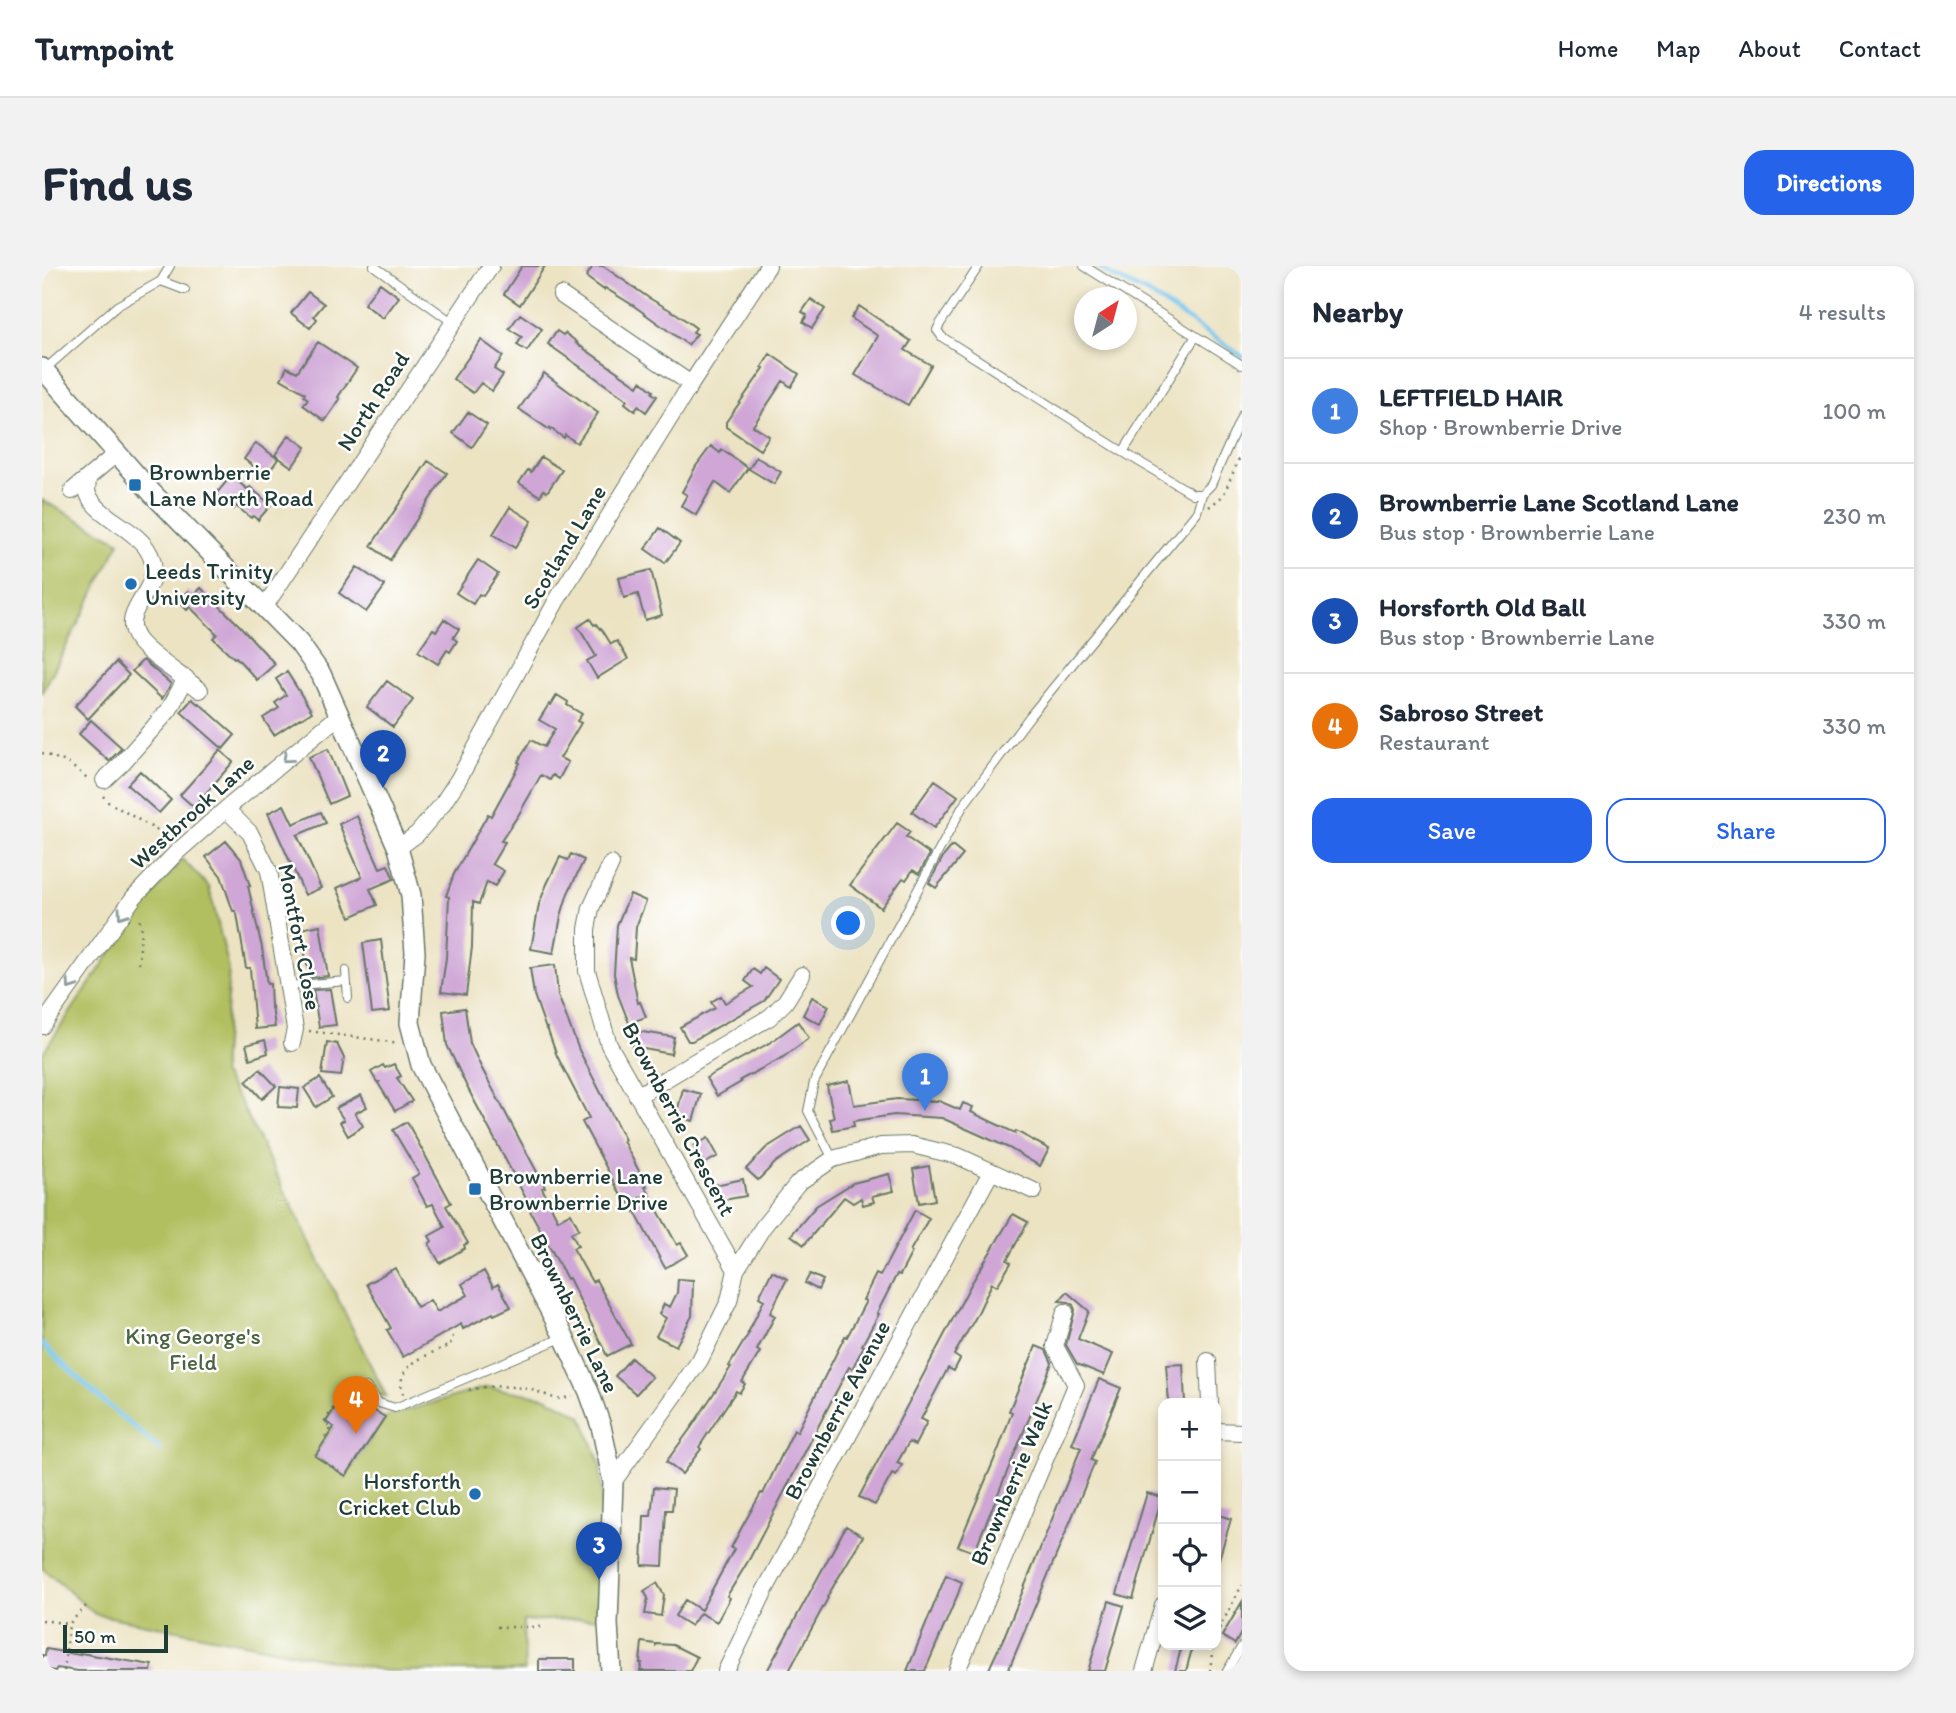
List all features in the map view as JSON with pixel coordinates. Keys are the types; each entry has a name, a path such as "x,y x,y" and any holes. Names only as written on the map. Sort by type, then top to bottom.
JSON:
{"street":[{"name":"North Road","path":"265,606 491,266"},
{"name":"Scotland Lane","path":"398,848 417,834 441,806 458,780 557,600 768,266"},
{"path":"561,295 691,384"},
{"name":"Brownberrie Lane","path":"43,369 152,492 299,643 321,674 340,715 398,848 411,895 415,953 410,1023 421,1065 564,1337 601,1426 612,1482 608,1624 611,1671"},
{"path":"72,491 117,453"},
{"path":"88,479 87,492 95,505 134,534 149,550 152,560 154,569 150,587 136,607 131,621 135,638 200,690"},
{"path":"101,788 170,710 186,678"},
{"name":"Westbrook Lane","path":"42,1026 134,897 177,852 340,715"},
{"name":"Montfort Close","path":"226,809 250,833 269,871 288,986 293,1036"},
{"name":"Brownberrie Crescent","path":"611,864 591,908 587,929 587,971 608,1045 736,1270"},
{"path":"637,1096 770,1017 785,1002 802,975"},
{"path":"612,1482 700,1360 729,1301 736,1270 763,1227 798,1183 833,1159 881,1146 912,1145 958,1156 1034,1191"},
{"name":"Brownberrie Avenue","path":"726,1671 765,1590 991,1172"},
{"name":"Brownberrie Walk","path":"957,1671 1076,1385 1055,1346 1065,1312"},
{"path":"1209,1361 1210,1398"},
{"path":"1221,1431 1242,1432"},
{"path":"1144,1671 1158,1622"}],"lane":[{"path":"374,266 452,322"},
{"path":"979,266 940,324 937,330 942,337 1123,452 1193,494 1202,494"},
{"path":"1084,266 1242,365"},
{"path":"43,369 117,306 162,281 169,267"},
{"path":"162,281 185,290"},
{"path":"1123,452 1196,336"},
{"path":"833,1159 808,1111 814,1082 963,806 1030,716 1197,512 1202,494 1212,485 1242,415"},
{"path":"346,971 348,998"},
{"path":"288,986 346,981"},
{"path":"366,1387 379,1403 395,1408 564,1337"},
{"path":"1227,1671 1242,1646"}],"path":[{"path":"42,753 66,762 101,788 108,802 165,835 177,852"},
{"path":"134,897 141,928 139,964"},
{"path":"293,1036 416,1046"},
{"path":"406,1403 399,1384 403,1372 410,1365 450,1345 453,1336"},
{"path":"466,1391 502,1387 534,1391 558,1400 589,1392"},
{"path":"325,1437 331,1427 324,1422 345,1391 369,1405 379,1403"},
{"path":"1221,1625 1242,1585"},
{"path":"64,1671 69,1624 86,1606"},
{"path":"42,1620 69,1624"},
{"path":"497,1627 546,1627"},
{"path":"1210,1671 1212,1650"}],"green space":[{"path":"42,500 120,542 42,693"},
{"name":"King George's Field","path":"182,859 209,887 229,969 222,1073 241,1103 386,1396 344,1394 326,1421 334,1427 315,1456 346,1476 385,1417 487,1387 546,1397 582,1416 600,1464 602,1512 597,1618 523,1621 525,1671 386,1671 95,1614 42,1568 42,1054 138,913"}],"building":[{"path":"522,266 545,266 520,305 504,294"},
{"path":"593,266 603,266 677,314 696,328 693,332 697,334 688,345 634,306 586,277"},
{"path":"380,283 399,297 383,318 364,304"},
{"path":"308,292 324,304 314,316 317,319 310,328 291,313"},
{"path":"811,299 825,309 812,328 803,322 807,315 802,312"},
{"path":"859,306 911,341 905,350 931,365 908,405 855,375 878,336 851,318"},
{"path":"520,314 542,329 527,351 517,345 522,337 509,329"},
{"path":"557,331 563,335 565,333 638,386 641,381 653,391 657,396 646,412 638,406 635,411 625,403 627,400 548,344"},
{"path":"481,340 503,356 494,369 503,375 492,391 481,383 473,393 453,379"},
{"path":"318,342 357,368 325,421 303,405 308,399 304,396 305,393 281,379 287,367 297,372"},
{"path":"770,354 799,374 791,387 783,381 753,426 769,436 760,450 726,427 726,422 764,368 762,367"},
{"path":"544,373 598,413 577,443 550,430 519,409"},
{"path":"468,412 487,425 472,447 453,433"},
{"path":"289,435 306,447 292,467 275,455"},
{"path":"256,443 278,459 266,476 244,459"},
{"path":"711,446 720,453 722,450 748,468 730,493 715,482 696,515 681,506 687,495 682,492"},
{"path":"541,457 562,470 547,492 544,490 540,496 519,483"},
{"path":"756,457 781,472 774,484 749,469"},
{"path":"428,461 447,473 390,560 371,546"},
{"path":"231,476 247,489 250,487 271,505 258,520 236,506 234,509 216,494"},
{"path":"510,507 532,521 515,548 493,534"},
{"path":"660,528 680,543 665,563 645,549"},
{"path":"478,560 498,574 483,596 479,594 473,604 456,593"},
{"path":"357,567 385,586 366,612 339,593"},
{"path":"651,570 662,615 645,620 638,594 624,598 619,578"},
{"path":"201,588 275,664 257,680 236,657 213,638 217,634 190,607 187,610 178,601 188,591 193,596"},
{"path":"444,619 459,629 453,638 457,641 438,664 418,651 433,629 436,631"},
{"path":"590,619 594,625 601,628 611,644 617,641 628,659 597,678 587,661 596,656 578,627"},
{"path":"143,660 171,684 162,699 132,671"},
{"path":"116,662 129,675 88,719 75,706"},
{"path":"287,672 312,712 274,735 263,718 279,708 275,703 286,695 276,679"},
{"path":"387,681 413,700 393,727 367,707"},
{"path":"557,695 582,714 577,721 581,723 560,758 568,762 559,779 553,775 550,780 541,775 501,841 505,842 492,864 504,871 495,886 487,882 479,904 473,902 472,947 466,995 441,992 446,958 449,897 446,896 454,874 488,814 491,816 531,740 544,747 555,729 539,720"},
{"path":"192,699 235,735 223,749 181,712"},
{"path":"91,720 122,748 109,761 79,734"},
{"path":"328,749 347,796 329,804 309,757"},
{"path":"220,750 233,762 194,807 180,795"},
{"path":"140,771 171,800 159,813 127,785"},
{"path":"935,780 958,796 934,828 912,812"},
{"path":"284,805 293,824 321,812 326,823 297,835 321,888 305,895 268,813"},
{"path":"357,816 380,868 388,865 394,879 370,889 377,905 350,917 337,888 362,877 339,824"},
{"path":"897,823 910,832 906,837 930,854 919,874 913,870 906,880 903,878 881,908 850,885"},
{"path":"226,841 241,859 250,886 267,984 270,984 275,1027 255,1029 250,968 246,968 237,914 233,911 221,876 206,857"},
{"path":"952,846 963,855 936,888 929,883"},
{"path":"571,854 584,860 568,893 554,953 531,949 539,904 547,884 560,857 568,860"},
{"path":"630,894 646,901 636,927 634,959 629,958 638,1003 640,1002 646,1017 629,1023 618,995 614,974 617,925"},
{"path":"320,925 328,976 309,978 301,929"},
{"path":"381,940 390,1011 372,1013 363,943"},
{"path":"555,965 558,995 579,1050 647,1186 645,1187 649,1193 639,1198 650,1196 677,1245 681,1243 688,1255 665,1268 627,1197 623,1199 582,1122 589,1118 546,1029 534,995 530,968"},
{"path":"764,968 779,979 764,1001 688,1041 680,1027 715,1008 711,1002 721,996 725,1003 753,987 745,981 753,969 760,974"},
{"path":"330,989 336,1025 319,1027 313,990"},
{"path":"812,997 829,1006 820,1024 803,1015"},
{"path":"465,1008 470,1043 481,1067 545,1187 542,1188 558,1220 571,1213 579,1229 571,1233 578,1246 573,1248 592,1282 596,1280 631,1344 607,1356 447,1045 443,1011"},
{"path":"798,1022 809,1038 782,1058 740,1080 741,1082 717,1096 706,1078 771,1042"},
{"path":"636,1031 674,1037 671,1054 633,1047"},
{"path":"265,1040 268,1053 250,1059 246,1045"},
{"path":"327,1042 337,1044 344,1058 341,1076 322,1074"},
{"path":"394,1064 401,1076 397,1078 412,1101 395,1111 371,1072 383,1065 385,1068"},
{"path":"260,1069 276,1086 262,1099 246,1081"},
{"path":"320,1078 332,1097 316,1107 304,1088"},
{"path":"849,1081 854,1105 897,1099 939,1101 960,1110 963,1103 973,1107 971,1112 1015,1133 1016,1131 1049,1149 1040,1166 1009,1148 942,1118 894,1115 853,1121 854,1126 833,1130 830,1119 834,1118 827,1086"},
{"path":"280,1087 299,1089 297,1108 278,1107"},
{"path":"683,1089 701,1094 693,1121 676,1116"},
{"path":"361,1095 367,1107 355,1113 363,1126 348,1136 340,1122 344,1120 336,1108"},
{"path":"407,1122 451,1203 446,1206 468,1243 464,1245 465,1248 440,1263 429,1244 432,1241 429,1236 445,1227 433,1204 427,1206 412,1178 419,1174 393,1130"},
{"path":"801,1126 810,1140 776,1162 758,1180 746,1169 766,1148"},
{"path":"708,1138 718,1156 704,1164 694,1146"},
{"path":"929,1166 935,1200 919,1203 913,1169"},
{"path":"889,1174 894,1191 872,1196 874,1202 863,1205 861,1198 853,1203 844,1197 804,1245 791,1235 816,1206 853,1183"},
{"path":"743,1179 746,1196 718,1201 715,1185"},
{"path":"915,1210 929,1218 877,1313 879,1314 852,1369 849,1367 750,1558 727,1596 730,1598 717,1622 700,1613 691,1626 675,1616 685,1600 701,1610 734,1549 731,1548 743,1525 761,1493 763,1494 794,1430 797,1432 845,1336 847,1337 866,1301 863,1300 876,1274 880,1276"},
{"path":"1013,1214 1028,1222 1007,1260 1011,1263 997,1286 992,1283 954,1355 960,1359 954,1371 948,1368 921,1419 927,1422 915,1445 909,1442 897,1463 902,1465 896,1476 892,1474 875,1505 859,1497 970,1286"},
{"path":"395,1268 417,1307 430,1300 437,1312 468,1295 462,1284 484,1271 493,1287 498,1284 511,1307 463,1329 461,1324 403,1357 387,1330 391,1328 366,1284"},
{"path":"772,1271 787,1279 770,1313 775,1316 757,1350 760,1352 742,1382 745,1384 739,1393 736,1391 699,1447 701,1449 682,1474 666,1462 731,1367 729,1366 749,1333 764,1300 759,1297"},
{"path":"810,1274 823,1280 818,1290 805,1283"},
{"path":"678,1279 693,1280 692,1316 676,1346 656,1336 666,1318 659,1314 664,1304 670,1307 677,1293"},
{"path":"1067,1292 1089,1311 1078,1339 1113,1354 1104,1375 1077,1364 1066,1345 1075,1310 1069,1302 1059,1301"},
{"path":"1036,1346 1046,1350 1052,1363 974,1552 958,1546 999,1448 1012,1412 1009,1411"},
{"path":"631,1358 652,1377 636,1394 615,1376"},
{"path":"1183,1364 1185,1398 1169,1398 1166,1365"},
{"path":"1099,1379 1121,1388 1091,1460 1095,1462 1008,1671 988,1671 1081,1448 1072,1444"},
{"path":"344,1393 385,1417 346,1476 315,1456 334,1427 326,1422"},
{"path":"654,1487 674,1489 672,1510 666,1510 663,1566 642,1565 644,1516 651,1516"},
{"path":"1147,1493 1158,1496 1158,1511 1133,1599 1117,1594"},
{"path":"1221,1516 1231,1519 1221,1552"},
{"path":"846,1526 863,1536 827,1597 789,1671 767,1671"},
{"path":"946,1575 962,1582 958,1594 925,1671 907,1671"},
{"path":"657,1583 664,1595 661,1616 645,1614 648,1598 644,1591"},
{"path":"1109,1601 1124,1606 1105,1671 1088,1671"},
{"path":"1242,1602 1242,1631 1235,1644 1222,1636"},
{"path":"642,1642 673,1645 697,1657 690,1671 640,1671"},
{"path":"46,1649 152,1665 151,1671 42,1669 42,1655 45,1656"},
{"path":"1181,1650 1192,1650 1186,1671 1175,1671"},
{"path":"539,1659 575,1659 575,1671 539,1671"}],"waterway":[{"path":"1098,266 1151,295 1242,356"},
{"path":"42,1344 104,1402 160,1449"}],"place":[{"name":"Brownberrie Lane North Road","path":"135,485"},
{"name":"Leeds Trinity University","path":"131,584"},
{"name":"Brownberrie Lane Scotland Lane","path":"383,788"},
{"name":"LEFTFIELD HAIR","path":"925,1111"},
{"name":"Brownberrie Lane Brownberrie Drive","path":"475,1189"},
{"name":"Sabroso Street","path":"356,1434"},
{"name":"Horsforth Cricket Club","path":"475,1494"},
{"name":"Horsforth Old Ball","path":"599,1580"}]}
